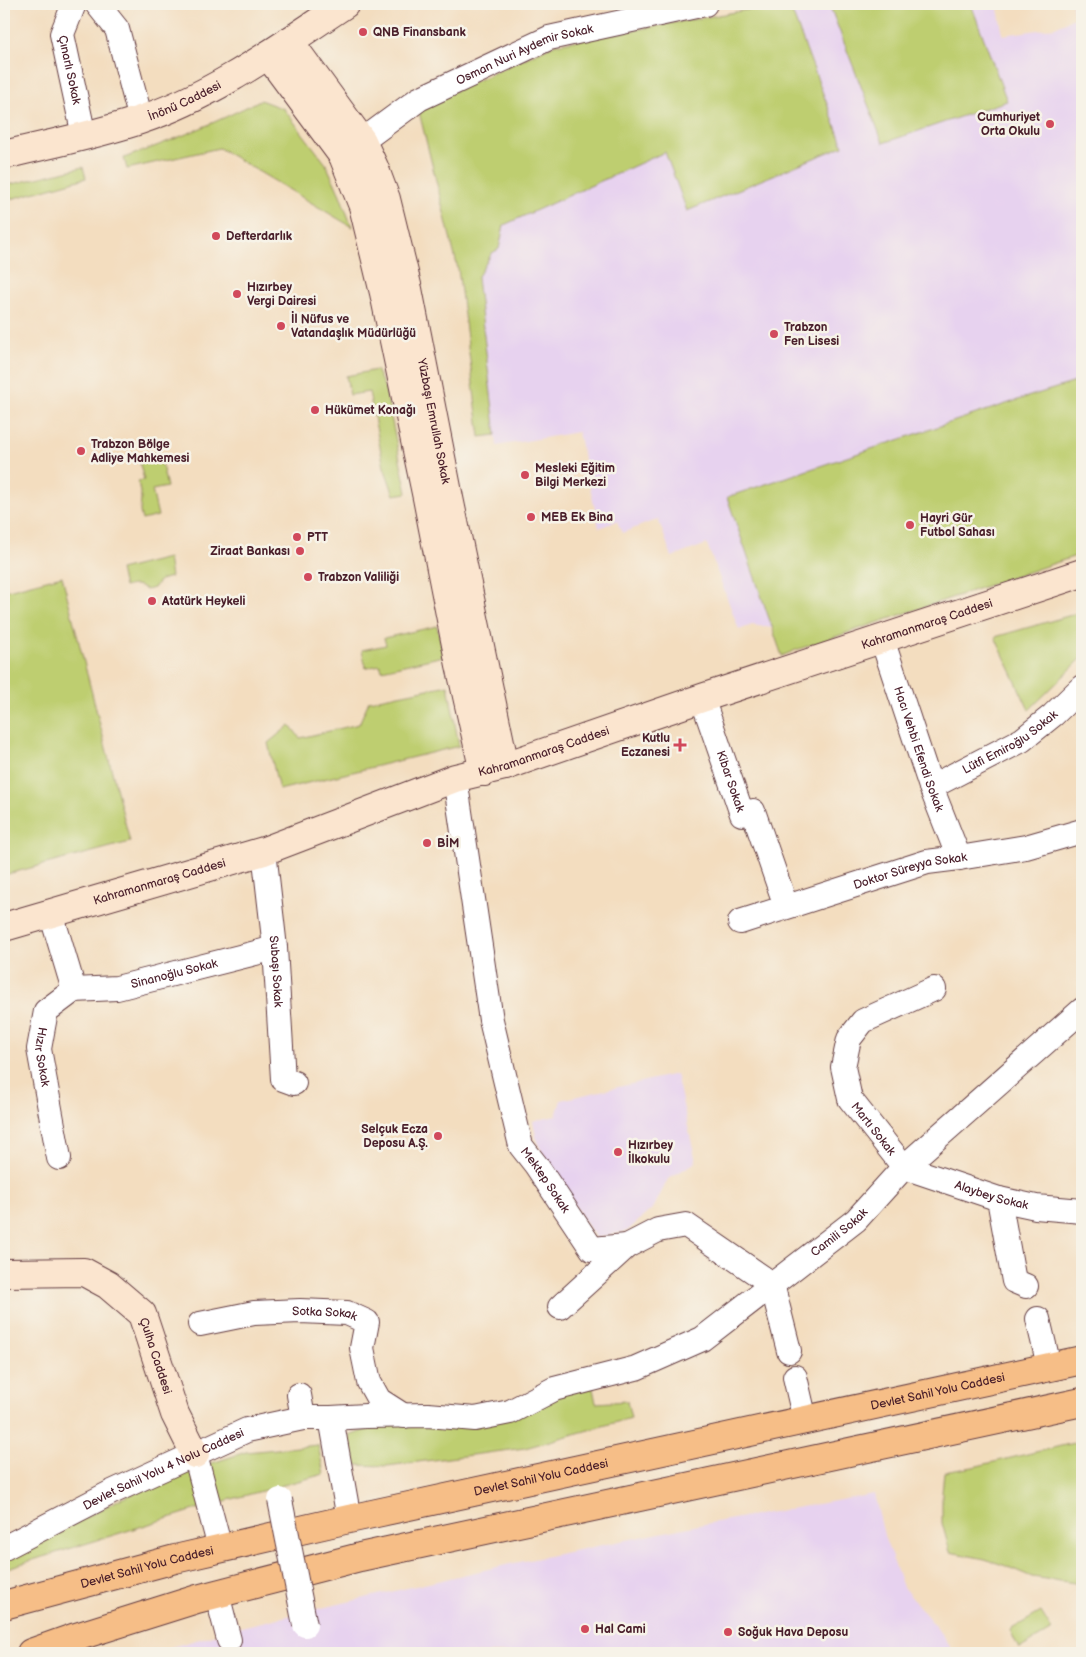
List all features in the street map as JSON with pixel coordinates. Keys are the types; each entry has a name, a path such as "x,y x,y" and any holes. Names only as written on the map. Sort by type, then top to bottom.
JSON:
{"main road":[{"name":"Devlet Sahil Yolu Caddesi","path":"4,1606 220,1548 1082,1360"},
{"path":"32,1653 76,1637 217,1594 360,1557 1082,1402"},
{"path":"46,1653 76,1637"}],"street":[{"name":"Çınarlı Sokak","path":"74,4 62,34 84,136"},
{"path":"96,4 117,30 141,120"},
{"name":"İnönü Caddesi","path":"4,155 141,120 193,98 234,77 345,4"},
{"name":"Osman Nuri Aydemir Sokak","path":"362,141 418,99 549,38 705,4"},
{"name":"Yüzbaşı Emrullah Sokak","path":"279,48 362,141 386,199 408,289 451,508 494,769"},
{"name":"Yüzbaşı Emrullah Sokak","path":"279,48 343,156 364,206 427,498 460,665 494,769"},
{"name":"Kahramanmaraş Caddesi","path":"4,927 264,851 455,778 494,769 702,698 1082,574"},
{"name":"Hacı Vehbi Efendi Sokak","path":"882,639 931,788 959,858"},
{"name":"Lütfi Emiroğlu Sokak","path":"931,788 1022,740 1082,687"},
{"name":"Kibar Sokak","path":"702,698 742,814 753,811 786,906"},
{"name":"Mektep Sokak","path":"455,778 491,1020 521,1146 536,1165 592,1249 627,1246 658,1230 686,1225 772,1284"},
{"name":"Doktor Süreyya Sokak","path":"740,922 926,862 1026,847 1082,831"},
{"name":"Subaşı Sokak","path":"264,851 275,948 282,1079 294,1083"},
{"path":"51,913 74,990"},
{"name":"Sinanoğlu Sokak","path":"74,990 116,988 275,948"},
{"name":"Hızır Sokak","path":"59,1158 39,1048 46,1010 74,990"},
{"name":"Martı Sokak","path":"904,1167 850,1099 843,1067 849,1039 863,1021 934,990"},
{"name":"Camili Sokak","path":"554,1389 603,1368 636,1368 702,1339 856,1220 904,1167 1082,1013"},
{"name":"Alaybey Sokak","path":"904,1167 999,1199 1036,1207 1082,1211"},
{"path":"999,1199 1020,1284"},
{"path":"560,1307 627,1246"},
{"name":"Çulha Caddesi","path":"4,1272 84,1272 108,1285 142,1314 175,1414 195,1454"},
{"path":"772,1284 789,1351"},
{"name":"Sotka Sokak","path":"200,1324 254,1313 299,1317 347,1313 367,1322 362,1348 369,1382 379,1400 404,1416"},
{"path":"1038,1319 1049,1366"},
{"path":"795,1377 805,1420"},
{"name":"Devlet Sahil Yolu 4 Nolu Caddesi","path":"4,1548 112,1492 301,1407 331,1418 428,1415 475,1420 510,1412 554,1389"},
{"path":"331,1418 349,1519"},
{"path":"195,1454 220,1548"},
{"path":"280,1500 305,1625"},
{"path":"217,1594 229,1640"}],"shaded area":[{"name":"Trabzon Fen Lisesi","path":"780,4 997,4 1003,35 1053,28 1074,18 1072,4 1082,4 1082,554 782,656 772,628 752,625 739,630 707,544 672,557 658,519 622,533 617,521 599,528 578,432 497,446 496,436 480,437 458,269 418,108"},
{"name":"Hızırbey İlkokulu","path":"676,1074 696,1162 668,1179 654,1207 627,1231 596,1238 554,1174 537,1142 533,1121 556,1116 561,1100"},
{"path":"874,1494 885,1539 903,1587 955,1653 151,1653 245,1626 510,1564 694,1526"}],"green space":[{"path":"780,4 789,4 843,146 687,211 665,152 504,225 499,249 492,253 477,278 496,435 480,437 458,269 418,108 556,44"},
{"path":"829,4 971,4 1007,101 883,143"},
{"path":"260,100 284,109 326,164 352,227 219,148 127,169 124,158 193,131"},
{"path":"83,167 86,178 4,201 4,186"},
{"path":"376,370 385,388 407,493 394,495 384,467 369,392 350,395 346,376"},
{"name":"Hayri Gür Futbol Sahası","path":"1082,380 1082,554 782,656 727,497"},
{"path":"159,452 167,487 152,490 158,516 142,520 138,481 144,480 138,457"},
{"path":"168,558 171,577 160,580 154,588 146,590 138,585 124,587 120,570"},
{"path":"62,576 130,842 4,875 4,591"},
{"path":"1082,612 1082,658 1029,710 995,637"},
{"path":"437,626 444,656 382,670 380,665 366,668 362,650 386,645 384,638"},
{"path":"448,685 459,746 279,790 268,743 290,725 300,738 359,724 369,701"},
{"path":"592,1384 596,1403 627,1401 631,1418 525,1448 387,1466 354,1465 349,1436 379,1425"},
{"path":"1082,1441 1082,1595 1075,1583 1032,1577 985,1559 950,1552 942,1523 944,1472"},
{"path":"318,1445 324,1474 214,1504 4,1569 4,1561 120,1499 193,1469 246,1452"},
{"path":"1041,1612 1052,1630 1019,1649 1010,1630"}],"place":[{"name":"QNB Finansbank","path":"363,32"},
{"name":"Cumhuriyet Orta Okulu","path":"1050,124"},
{"name":"Defterdarlık","path":"216,236"},
{"name":"Hızırbey Vergi Dairesi","path":"237,294"},
{"name":"İl Nüfus ve Vatandaşlık Müdürlüğü","path":"281,326"},
{"name":"Trabzon Fen Lisesi","path":"774,334"},
{"name":"Hükümet Konağı","path":"315,410"},
{"name":"Trabzon Bölge Adliye Mahkemesi","path":"81,451"},
{"name":"Mesleki Eğitim Bilgi Merkezi","path":"525,475"},
{"name":"MEB Ek Bina","path":"531,517"},
{"name":"Hayri Gür Futbol Sahası","path":"910,525"},
{"name":"PTT","path":"297,537"},
{"name":"Ziraat Bankası","path":"300,551"},
{"name":"Trabzon Valiliği","path":"308,577"},
{"name":"Atatürk Heykeli","path":"152,601"},
{"name":"Kutlu Eczanesi","path":"680,745"},
{"name":"BİM","path":"427,843"},
{"name":"Selçuk Ecza Deposu A.Ş.","path":"438,1136"},
{"name":"Hızırbey İlkokulu","path":"618,1152"},
{"name":"Hal Cami","path":"585,1629"},
{"name":"Soğuk Hava Deposu","path":"728,1632"}]}
